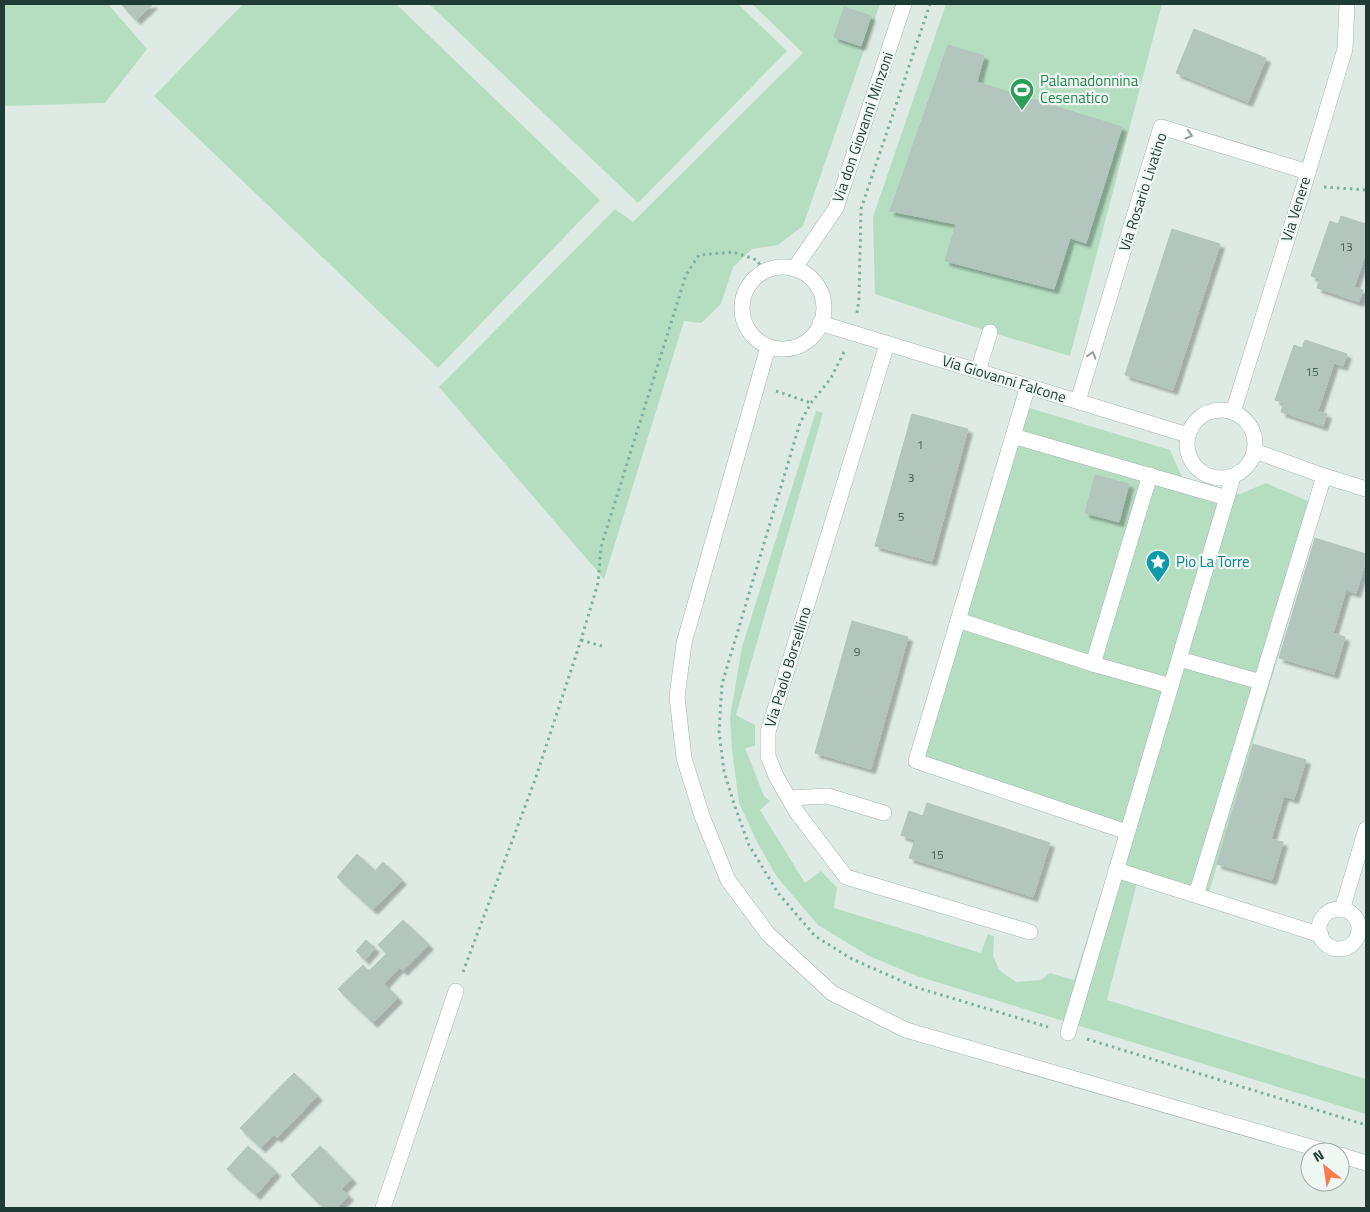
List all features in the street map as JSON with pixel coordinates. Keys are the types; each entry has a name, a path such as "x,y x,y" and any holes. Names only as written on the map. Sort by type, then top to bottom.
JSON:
{"street":[{"name":"Via don Giovanni Minzoni","path":"794,269 836,208 904,4"},
{"name":"Via Venere","path":"1233,412 1345,49 1347,4"},
{"name":"Via Rosario Livatino","path":"1078,401 1161,127 1306,179"},
{"path":"774,268 794,269 805,274 814,282 820,292 823,315 812,337 802,344 792,348 780,349 768,346 756,339 747,329 742,316 742,303 746,290 764,272 774,268"},
{"name":"Via Giovanni Falcone","path":"820,323 1188,434"},
{"path":"978,371 990,332"},
{"name":"Via Paolo Borsellino","path":"887,344 768,732 768,756 776,776 796,811 846,877 1030,932"},
{"path":"768,346 684,643 677,697 684,758 702,816 728,880 768,934 832,993 906,1030 1300,1144"},
{"path":"1028,386 916,761 1127,832"},
{"path":"1224,409 1233,412 1242,416 1254,432 1255,452 1251,462 1244,470 1233,477 1224,479 1213,478 1202,473 1194,466 1188,456 1186,446 1188,434 1192,426 1205,414 1214,410 1224,409"},
{"path":"1013,436 1227,498"},
{"path":"1255,452 1366,489"},
{"path":"1093,664 1150,475"},
{"path":"1196,896 1324,476"},
{"path":"1068,1033 1233,477"},
{"path":"958,620 1093,664 1171,686"},
{"path":"1179,659 1261,682"},
{"path":"789,798 828,796 884,813"},
{"path":"1342,910 1366,829"},
{"path":"1116,870 1321,935"},
{"path":"1335,910 1342,910 1353,915 1357,921 1361,944 1353,944 1340,949 1334,948 1323,941 1320,929 1324,916 1335,910"},
{"path":"383,1208 456,991"},
{"path":"1350,1159 1366,1163"}],"path":[{"path":"930,4 861,209 859,299 854,334 830,378 811,402 800,423 722,684 719,732 724,771 749,844 778,893 815,936 852,960 915,988 1366,1125"},
{"path":"1306,179 1366,190"},
{"path":"456,991 534,780 581,640 598,583 602,547 686,275 699,255 733,252 757,260 764,272"},
{"path":"757,385 811,402"},
{"path":"581,640 605,647"}],"green space":[{"path":"4,4 108,4 147,49 105,103 4,106"},
{"path":"243,4 396,4 600,200 438,368 154,96"},
{"path":"429,4 738,4 787,51 638,203"},
{"path":"752,4 880,4 803,226 778,245 752,249 733,267 721,304 701,323 684,321 604,579 439,387 615,209 633,222 803,53"},
{"name":"Palamadonnina Cesenatico","path":"946,4 1162,4 1070,356 875,294 873,217"},
{"path":"1016,404 1170,450 1182,477 1210,492 1240,494 1266,483 1322,507 1206,903 1137,883 1107,1000 1366,1079 1366,1114 917,976 869,956 818,925 777,877 758,844 739,803 730,717 742,647 816,411 823,413 736,715 755,725 755,746 745,748 764,796 770,801 760,810 805,883 821,871 837,888 834,908 981,953 988,934 994,936 993,955 999,970 1016,982 1041,980 1050,973 1074,980 1119,836 908,766"}],"building":[{"path":"121,4 153,4 136,20"},
{"path":"844,7 871,16 861,46 834,37"},
{"path":"1194,29 1266,58 1248,102 1176,73"},
{"path":"948,45 984,56 977,82 1122,127 1086,243 1070,238 1054,289 945,261 956,224 890,211"},
{"path":"1341,216 1366,224 1366,252 1354,287 1363,290 1359,302 1317,288 1320,279 1311,276 1330,221 1338,224"},
{"path":"1172,229 1220,244 1173,390 1125,375"},
{"path":"1305,340 1347,354 1343,366 1334,363 1318,411 1327,414 1323,426 1281,412 1284,403 1275,400 1294,345 1302,348"},
{"path":"912,414 968,429 932,561 875,546"},
{"path":"1095,475 1129,484 1119,522 1085,513"},
{"path":"1315,538 1366,554 1356,593 1346,590 1333,633 1345,637 1334,674 1279,658"},
{"path":"852,621 908,637 871,769 815,753"},
{"path":"1253,744 1306,760 1294,799 1284,796 1271,839 1283,842 1272,880 1217,864"},
{"path":"927,803 1050,843 1033,897 909,858 915,840 901,835 909,811 923,816"},
{"path":"357,854 375,871 383,862 402,880 373,910 337,877"},
{"path":"403,920 429,945 403,971 378,945"},
{"path":"366,940 375,948 365,960 356,951"},
{"path":"386,954 400,967 384,984 398,998 373,1023 338,989 363,965 369,971"},
{"path":"294,1073 318,1096 304,1110 292,1098 265,1126 274,1135 261,1148 240,1128"},
{"path":"292,1098 304,1110 277,1138 265,1126"},
{"path":"248,1146 276,1172 256,1195 227,1169"},
{"path":"320,1146 352,1179 342,1189 349,1196 337,1208 324,1208 291,1175"}],"place":[{"name":"Palamadonnina Cesenatico","path":"1022,111"},
{"name":"Pio La Torre","path":"1158,583"}]}
